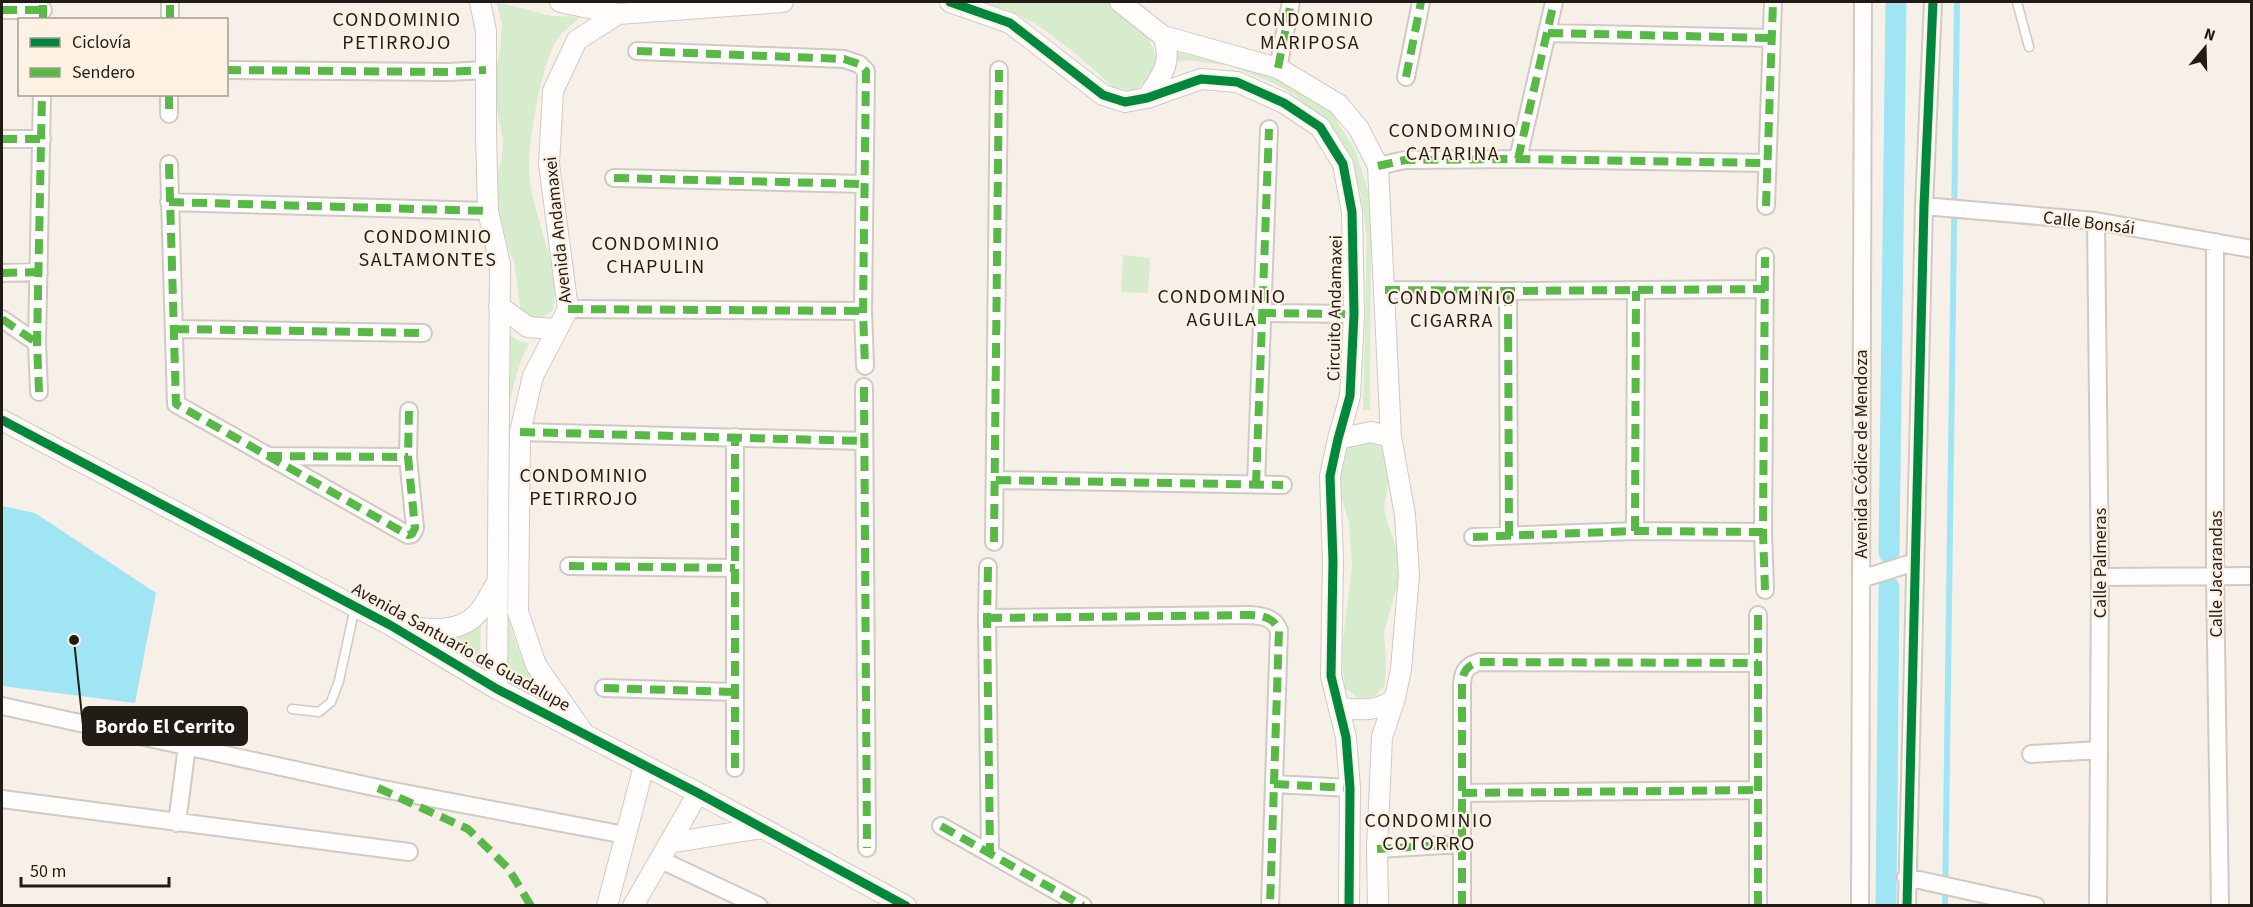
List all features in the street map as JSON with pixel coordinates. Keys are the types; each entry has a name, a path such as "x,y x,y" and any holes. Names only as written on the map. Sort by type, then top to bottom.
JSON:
{"street":[{"path":"170,2 170,18"},
{"path":"480,2 486,31 488,211 500,264 497,689"},
{"path":"560,2 618,14 783,2"},
{"name":"Circuito Andamaxei","path":"950,2 1010,23 1103,94 1125,102 1148,98 1201,79 1237,82 1284,103 1320,127 1342,164 1352,212 1354,314 1350,396 1330,476 1332,561 1330,676 1346,737 1350,788 1349,906"},
{"path":"1120,2 1163,36 1278,68 1338,104 1359,129 1378,165 1391,437 1404,515 1409,575 1401,669 1395,698 1382,737 1377,849 1378,906"},
{"path":"1278,68 1291,2"},
{"path":"1406,77 1421,2"},
{"path":"1518,159 1554,2"},
{"path":"1766,206 1773,2"},
{"name":"Avenida Códice de Mendoza","path":"1860,906 1863,2"},
{"path":"1907,906 1924,206 1933,2"},
{"path":"2,10 43,10"},
{"name":"Avenida Andamaxei","path":"584,734 536,665 518,612 520,432 533,376 568,309 549,164 553,92 577,40 618,14"},
{"path":"1548,33 1771,38"},
{"path":"1148,98 1160,78 1169,52 1163,36"},
{"path":"638,51 844,59 859,64 866,71 863,311 865,366"},
{"path":"228,70 448,72 486,70"},
{"path":"994,542 999,70"},
{"path":"39,392 37,342 42,96"},
{"path":"169,96 169,114"},
{"path":"1256,485 1269,129"},
{"path":"2,139 42,139"},
{"path":"1378,165 1405,160 1518,159 1766,163"},
{"path":"169,164 176,404 408,535 412,534 415,528 408,457 409,411"},
{"path":"614,178 864,184"},
{"path":"169,202 488,211"},
{"name":"Calle Bonsái","path":"1924,206 2096,221 2252,249"},
{"name":"Calle Palmeras","path":"2096,221 2100,577 2098,906"},
{"name":"Calle Jacarandas","path":"2215,242 2215,577 2220,906"},
{"path":"1765,257 1763,532 1765,590"},
{"path":"2,273 39,272"},
{"path":"1384,290 1765,289"},
{"path":"1508,291 1509,536"},
{"path":"1635,531 1636,291"},
{"path":"499,306 528,327 556,330"},
{"path":"568,309 863,311"},
{"path":"1261,313 1354,314"},
{"path":"2,319 37,342"},
{"path":"174,329 423,333"},
{"path":"864,387 867,848"},
{"name":"Avenida Santuario de Guadalupe","path":"2,420 390,625 497,689 698,793 905,905"},
{"path":"520,432 863,441"},
{"path":"1338,438 1371,432 1391,437"},
{"path":"735,437 735,768"},
{"path":"266,456 408,457"},
{"path":"996,480 1283,485"},
{"path":"1473,537 1635,531 1763,532"},
{"path":"1861,579 1915,562"},
{"path":"569,566 735,568"},
{"path":"988,567 990,854"},
{"path":"2100,577 2252,576"},
{"path":"390,625 441,629 459,627 476,615 498,581"},
{"path":"987,618 1250,615 1273,620 1279,630 1270,906"},
{"path":"1758,615 1758,906"},
{"path":"1462,906 1462,684 1467,666 1479,662 1758,663"},
{"path":"604,688 735,693"},
{"path":"1340,708 1366,710 1395,698"},
{"path":"2,706 378,788 625,835"},
{"path":"177,823 187,746"},
{"path":"2031,754 2099,750"},
{"path":"607,906 644,766"},
{"path":"1274,784 1350,788"},
{"path":"1462,793 1758,789"},
{"path":"633,906 698,793"},
{"path":"2,799 409,852"},
{"path":"941,826 1083,906"},
{"path":"664,851 762,828"},
{"path":"1377,849 1462,844"},
{"path":"664,851 759,906"},
{"path":"1906,877 2036,906"}],"lane":[{"path":"2017,2 2029,47"},
{"path":"292,709 319,712 331,702 339,681 356,607"}],"green space":[{"path":"496,2 552,16 580,17 560,36 550,54 534,122 530,179 555,285 553,310 538,318 521,312 514,262 493,211 493,190 501,161 503,142 493,88 502,23"},
{"path":"984,2 1112,2 1134,22 1151,43 1155,54 1154,66 1148,78 1135,91 1113,87 1075,53 1039,26 1011,11"},
{"path":"1177,52 1284,78 1308,92 1331,111 1356,152 1369,194 1371,235 1370,410 1363,410 1367,237 1361,195 1351,166 1319,115 1293,94 1269,81 1230,66 1188,60 1177,62"},
{"path":"1123,255 1150,258 1148,293 1121,292"},
{"path":"508,334 519,341 529,343 513,386 506,433"},
{"path":"1364,438 1382,442 1388,456 1389,480 1384,508 1398,552 1401,572 1384,632 1385,685 1375,696 1359,699 1345,688 1341,654 1352,566 1349,523 1339,489 1343,459 1350,442"},
{"path":"505,608 519,650 539,690 505,670"},
{"path":"481,616 480,658 442,635"}],"water":[{"path":"2,506 35,513 156,593 135,703 2,686"}],"waterway":[{"path":"1889,553 1896,2"},
{"path":"1945,906 1957,2"},
{"path":"1886,906 1889,587"}],"marked path":[{"path":"43,2 43,18"},
{"path":"170,2 170,18"},
{"path":"1278,68 1291,2"},
{"path":"1406,77 1421,2"},
{"path":"1518,159 1554,2"},
{"path":"1766,206 1773,2"},
{"path":"2,10 43,10"},
{"path":"1548,33 1771,38"},
{"path":"637,51 844,59 859,64 866,71 863,311 865,366"},
{"path":"228,70 448,72 486,70"},
{"path":"994,542 999,70"},
{"path":"39,392 37,343 42,96"},
{"path":"169,96 169,114"},
{"path":"1256,485 1269,129"},
{"path":"2,139 42,139"},
{"path":"1378,166 1405,160 1518,159 1766,163"},
{"path":"169,164 176,404 408,535 412,534 415,528 408,457 409,411"},
{"path":"614,178 864,184"},
{"path":"169,202 488,211"},
{"path":"1765,257 1763,532 1765,590"},
{"path":"2,273 39,272"},
{"path":"1385,290 1765,289"},
{"path":"1508,291 1509,536"},
{"path":"1635,531 1636,291"},
{"path":"568,309 863,311"},
{"path":"1261,313 1354,314"},
{"path":"2,319 37,343"},
{"path":"174,329 423,333"},
{"path":"864,387 867,848"},
{"path":"520,432 863,441"},
{"path":"735,437 735,768"},
{"path":"267,456 408,457"},
{"path":"996,480 1283,485"},
{"path":"1473,537 1635,531 1763,532"},
{"path":"569,566 735,568"},
{"path":"988,567 990,853"},
{"path":"987,618 1250,615 1274,622 1279,630 1270,906"},
{"path":"1758,615 1758,906"},
{"path":"1462,906 1462,684 1463,675 1471,665 1479,662 1758,663"},
{"path":"604,688 735,692"},
{"path":"1274,784 1350,788"},
{"path":"378,788 468,829 508,868 531,906"},
{"path":"1462,793 1758,790"},
{"path":"941,826 1083,906"},
{"path":"1377,849 1462,844"}],"cycle path":[{"path":"950,2 1010,23 1103,95 1125,102 1147,98 1201,79 1237,82 1284,103 1320,127 1343,164 1352,212 1354,314 1350,396 1330,476 1333,561 1331,676 1346,737 1350,788 1349,906"},
{"path":"1907,906 1924,206 1933,2"},
{"path":"2,420 390,625 497,689 698,793 906,906"}],"place":[{"name":"Bordo El Cerrito","path":"74,640"}],"district":[{"name":"CONDOMINIO PETIRROJO","path":"397,32"},
{"name":"CONDOMINIO MARIPOSA","path":"1310,32"},
{"name":"CONDOMINIO CATARINA","path":"1453,142"},
{"name":"CONDOMINIO SALTAMONTES","path":"428,248"},
{"name":"CONDOMINIO CHAPULIN","path":"656,256"},
{"name":"CONDOMINIO AGUILA","path":"1222,308"},
{"name":"CONDOMINIO CIGARRA","path":"1452,310"},
{"name":"CONDOMINIO PETIRROJO","path":"584,488"},
{"name":"CONDOMINIO COTORRO","path":"1429,832"}]}
